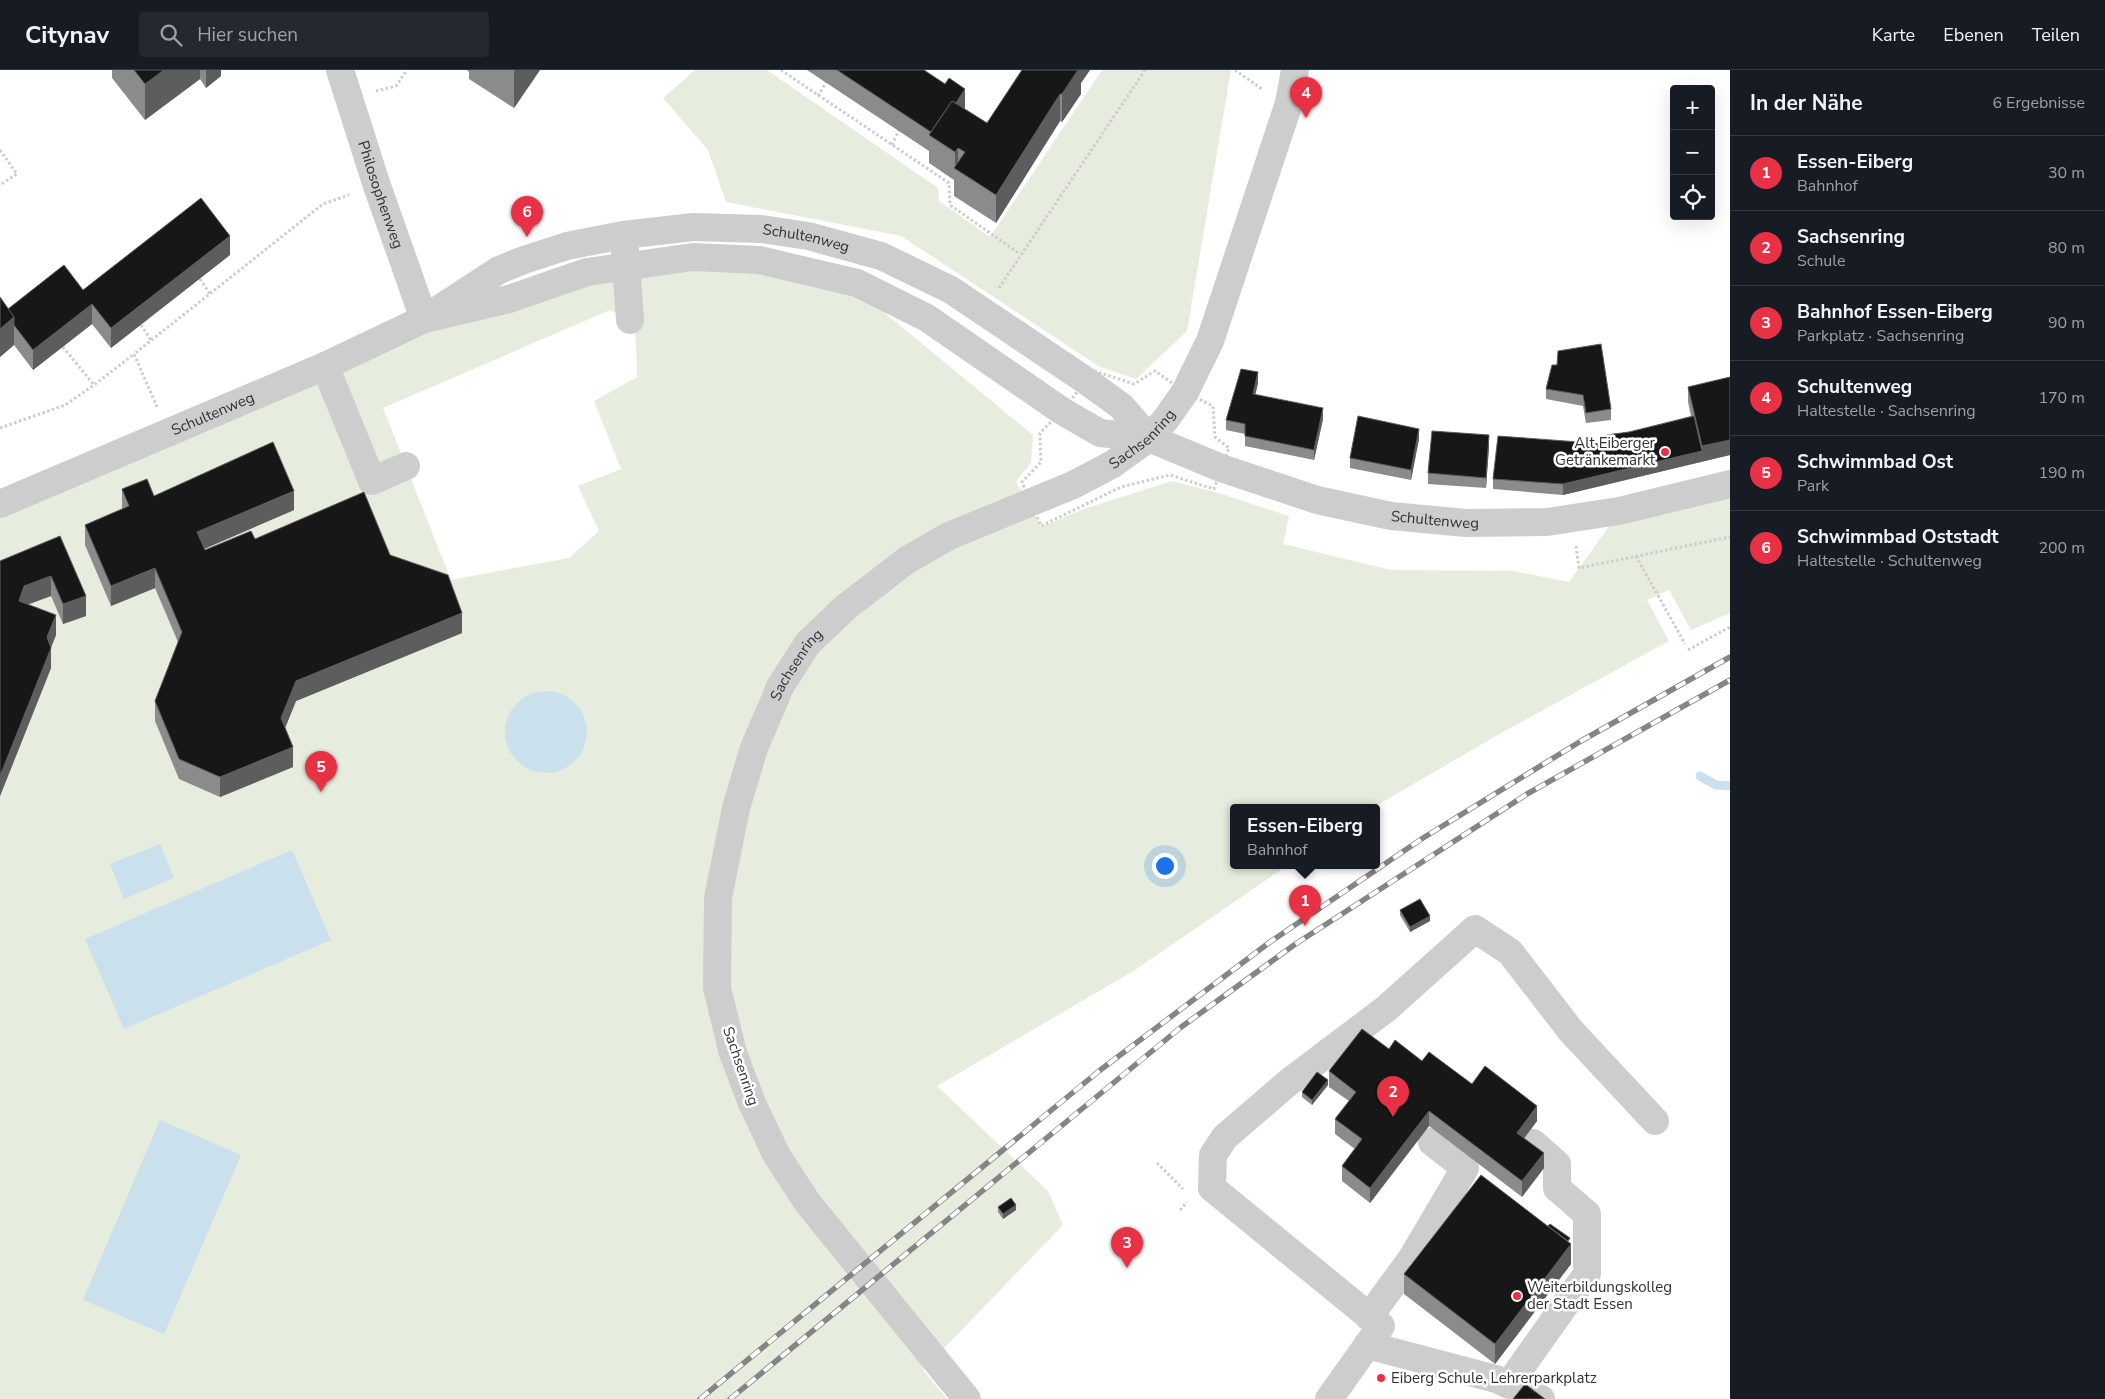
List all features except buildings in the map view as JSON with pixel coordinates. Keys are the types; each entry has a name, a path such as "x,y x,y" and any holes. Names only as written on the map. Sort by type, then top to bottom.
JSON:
{"street":[{"name":"Philosophenweg","path":"340,70 376,186 424,319"},
{"name":"Sachsenring","path":"967,1399 790,1178 776,1154 752,1103 733,1053 718,988 718,898 736,808 754,748 781,686 808,643 846,607 907,560 949,536 1073,485 1113,464 1149,438 1166,419 1185,392 1210,341 1289,103 1295,70"},
{"name":"Schultenweg","path":"0,504 325,366 424,319 499,270 567,246 623,235 693,226 762,229 808,236 881,256 951,290 1085,380 1121,406 1149,438"},
{"path":"623,235 630,320"},
{"name":"Schultenweg","path":"424,319 509,299 588,272 693,258 760,260 857,284 927,318 1062,411 1100,433 1149,438 1221,468 1317,500 1390,516 1466,523 1547,522 1619,511 1730,484"},
{"path":"325,366 372,481 406,466"},
{"path":"1328,1399 1381,1326 1212,1188 1213,1155 1225,1137 1289,1082 1387,1008 1475,929 1510,952 1571,1031 1655,1121"},
{"path":"1369,1317 1412,1258 1465,1168 1432,1142"},
{"path":"1509,1384 1587,1274 1587,1214 1557,1188 1556,1164 1532,1143"},
{"path":"1367,1345 1496,1379 1541,1399"}],"path":[{"path":"349,100 396,86 407,70"},
{"path":"780,70 949,183 950,205 1020,254"},
{"path":"1015,262 1145,70"},
{"path":"818,96 826,82"},
{"path":"892,145 899,130"},
{"path":"0,150 17,174 0,185"},
{"path":"0,428 65,405 134,354 323,204 376,186"},
{"path":"200,279 210,294"},
{"path":"140,325 151,340"},
{"path":"63,347 94,385"},
{"path":"134,354 168,433"},
{"path":"1572,518 1579,568 1730,537"},
{"path":"1636,556 1685,644"},
{"path":"1688,650 1730,627"},
{"path":"1156,1163 1184,1190"},
{"path":"1180,1210 1191,1197"}],"green space":[{"path":"695,70 767,70 938,188 939,201 990,237 1102,70 1231,70 1187,331 1136,379 1100,367 901,236 726,202 708,150 663,98"},
{"path":"693,258 846,281 1033,435 1031,463 1016,481 1041,527 1084,509 1172,481 1215,492 1289,516 1283,544 1391,570 1514,571 1569,582 1620,511 1730,484 1730,613 1691,630 1669,590 1647,600 1669,641 1503,732 1379,804 1230,804 1230,869 1282,869 1135,970 937,1086 1048,1191 1063,1225 923,1370 947,1399 0,1399 0,506 425,319","holes":["610,310 635,322 637,377 594,401 621,469 578,486 599,531 569,558 451,580 383,408"]}],"water":[{"path":"546,691 562,694 575,703 584,716 587,732 584,748 575,761 562,770 546,773 530,770 517,761 508,748 505,732 508,716 517,703 530,694"},
{"path":"160,844 174,878 124,899 110,864"},
{"path":"292,850 331,940 124,1029 85,939"},
{"path":"160,1120 241,1155 164,1334 83,1300"}],"waterway":[{"path":"1700,776 1716,785 1730,786"}],"railway":[{"path":"1380,867 1423,838 1581,741 1730,657"},
{"path":"730,1399 1180,1028 1294,945 1527,794 1730,680"},
{"path":"700,1399 1099,1071 1270,942 1377,869"}],"place":[{"name":"Schultenweg","path":"1306,118"},
{"name":"Schwimmbad Oststadt","path":"527,237"},
{"name":"Alt Eiberger Getränkemarkt","path":"1665,452"},
{"name":"Schwimmbad Ost","path":"321,792"},
{"name":"Essen-Eiberg","path":"1305,926"},
{"name":"Sachsenring","path":"1393,1117"},
{"name":"Bahnhof Essen-Eiberg","path":"1127,1268"},
{"name":"Weiterbildungskolleg der Stadt Essen","path":"1517,1296"},
{"name":"Eiberg Schule, Lehrerparkplatz","path":"1381,1378"}]}
